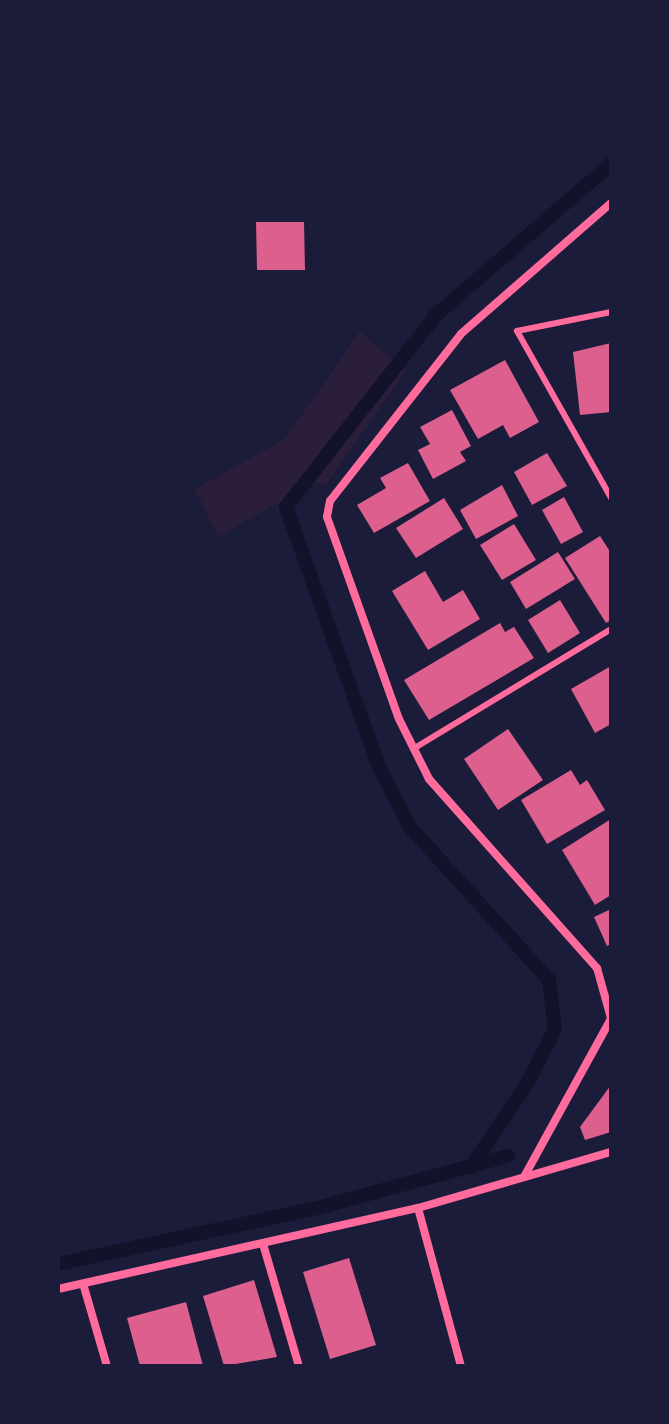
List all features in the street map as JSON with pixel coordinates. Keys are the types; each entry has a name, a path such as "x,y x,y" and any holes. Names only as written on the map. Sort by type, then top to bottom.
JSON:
{"street":[{"path":"524,1177 611,1018 597,968 429,779 413,749 327,517 330,501 461,334 611,203"},
{"path":"58,1289 84,1287 418,1208 611,1152"},
{"path":"418,1208 461,1366"},
{"path":"263,1244 299,1366"},
{"path":"84,1287 107,1366"}],"lane":[{"path":"611,312 517,331 611,498"},
{"path":"413,749 611,629"}],"shaded area":[{"path":"360,331 405,372 326,485 317,482 218,536 195,489 285,439"}],"building":[{"path":"256,222 304,222 305,270 257,270"},
{"path":"611,343 611,412 580,415 573,352"},
{"path":"505,360 539,422 510,438 503,425 478,439 450,390"},
{"path":"452,410 471,446 460,452 466,461 433,479 418,450 430,444 420,427"},
{"path":"547,453 567,486 532,505 514,472"},
{"path":"408,463 430,501 374,533 357,505 386,488 380,478"},
{"path":"502,485 518,516 476,539 460,510"},
{"path":"564,497 583,532 561,544 542,510"},
{"path":"444,498 463,529 416,558 396,528"},
{"path":"514,524 536,560 502,580 480,545"},
{"path":"600,536 611,553 611,620 606,623 565,558"},
{"path":"558,552 575,579 526,609 510,582"},
{"path":"425,571 443,602 463,590 480,619 428,650 392,591"},
{"path":"560,600 580,633 548,653 528,620"},
{"path":"500,623 505,632 514,627 534,658 429,720 404,680"},
{"path":"611,666 611,724 595,733 571,689"},
{"path":"508,729 543,780 498,810 464,759"},
{"path":"571,770 580,785 587,780 605,810 547,844 521,800"},
{"path":"611,819 611,895 595,905 562,850"},
{"path":"611,909 611,944 607,946 594,917"},
{"path":"611,1085 611,1132 585,1140 580,1127"},
{"path":"349,1258 376,1345 330,1359 303,1272"},
{"path":"254,1280 277,1357 224,1366 203,1296"},
{"path":"186,1302 203,1366 140,1366 127,1318"}],"waterway":[{"path":"471,1167 528,1082 555,1029 549,980 410,827 379,767 286,507 436,315 611,164"},
{"path":"58,1264 321,1207 508,1156"}]}
